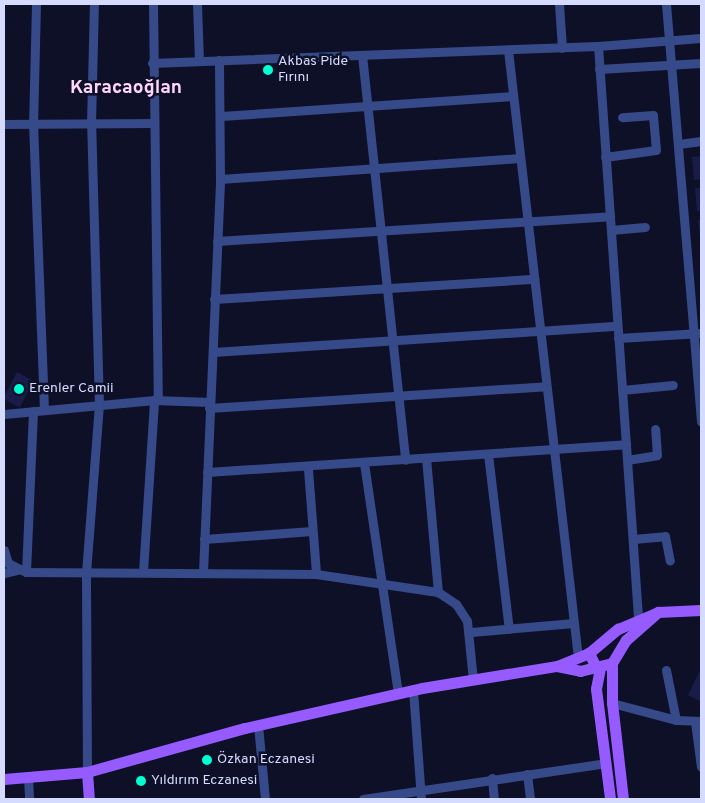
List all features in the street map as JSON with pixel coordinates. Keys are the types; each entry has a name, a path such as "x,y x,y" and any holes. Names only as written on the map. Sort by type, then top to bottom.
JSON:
{"main road":[{"path":"4,779 87,772 258,725 413,690 557,666 584,655 641,620 658,612 701,610"},
{"path":"557,666 580,671 598,667 614,659 641,620"},
{"path":"602,643 612,648 614,659 612,703 624,799"},
{"path":"584,655 598,667"},
{"path":"598,667 596,689 610,799"},
{"path":"580,671 596,689"},
{"path":"87,772 89,799"}],"street":[{"path":"36,4 33,123 44,410"},
{"path":"87,772 86,573 98,405 91,124 94,4"},
{"path":"143,572 156,400 153,4"},
{"path":"197,4 199,61"},
{"path":"559,4 562,48"},
{"path":"666,4 698,333 701,422"},
{"path":"152,63 562,48 701,38"},
{"path":"598,46 632,540 641,620"},
{"path":"508,50 519,158 541,332 552,449 574,623 584,655"},
{"path":"362,55 369,105 391,343 406,460"},
{"path":"203,572 220,179 221,116 219,60"},
{"path":"599,69 701,63"},
{"path":"221,116 512,96"},
{"path":"605,156 656,150 653,115 622,117"},
{"path":"4,124 154,123"},
{"path":"679,144 701,141"},
{"path":"220,179 519,158"},
{"path":"217,241 528,219 610,216"},
{"path":"611,230 645,227"},
{"path":"214,299 534,279"},
{"path":"213,352 391,343 618,326"},
{"path":"618,338 698,333"},
{"path":"622,390 673,385"},
{"path":"4,414 156,400 209,405 546,386"},
{"path":"21,571 33,411"},
{"path":"627,460 657,455 656,429"},
{"path":"207,472 308,468 626,444"},
{"path":"488,454 509,629"},
{"path":"426,458 438,592"},
{"path":"364,463 378,580 398,694"},
{"path":"308,468 316,574"},
{"path":"204,539 312,531"},
{"path":"632,540 665,536 670,561"},
{"path":"4,550 21,571"},
{"path":"4,573 21,571 316,574 378,580 438,592 463,612 471,632 473,680"},
{"path":"471,632 574,623"},
{"path":"666,670 676,720"},
{"path":"413,690 421,799"},
{"path":"612,703 676,720 698,721 701,767"},
{"path":"258,725 264,799"},
{"path":"363,799 420,788 606,764"},
{"path":"527,774 530,799"},
{"path":"28,777 29,799"},
{"path":"492,778 494,799"}],"building":[{"path":"701,156 701,179 694,180 692,157"},
{"path":"695,188 701,188 701,211 697,211"},
{"path":"701,219 701,238 700,238 698,220"},
{"name":"Erenler Camii","path":"17,372 34,381 20,407 4,399"},
{"path":"701,668 701,702 688,695"}],"place":[{"name":"Akbas Pide Fırını","path":"268,70"},
{"name":"Erenler Camii","path":"19,389"},
{"name":"Özkan Eczanesi","path":"207,760"},
{"name":"Yıldırım Eczanesi","path":"141,781"}],"district":[{"name":"Karacaoğlan","path":"126,89"}]}
